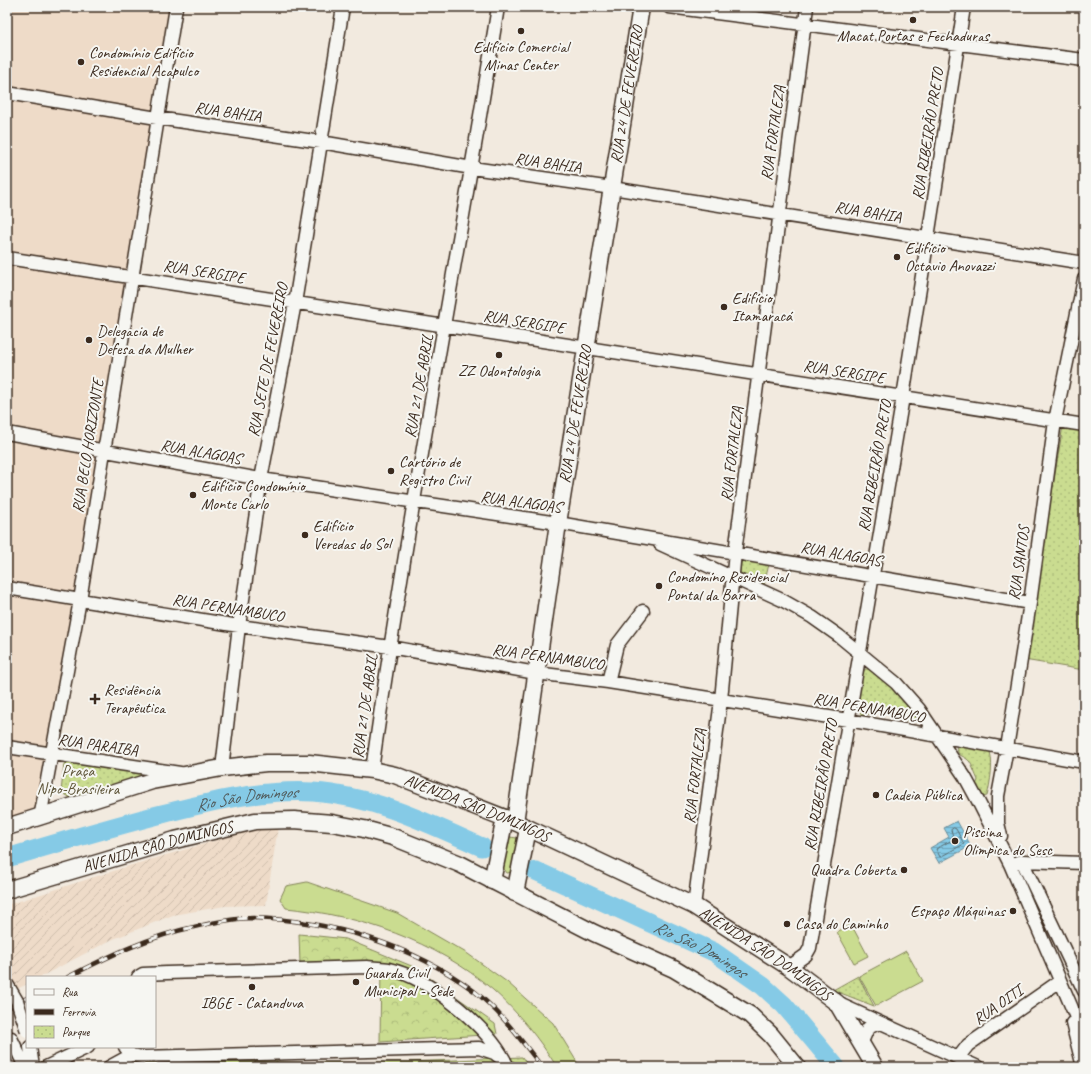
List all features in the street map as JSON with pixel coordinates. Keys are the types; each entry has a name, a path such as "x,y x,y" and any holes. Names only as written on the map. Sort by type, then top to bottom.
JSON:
{"main road":[{"name":"RUA 24 DE FEVEREIRO","path":"515,828 558,523 641,7"},
{"name":"AVENIDA SÃO DOMINGOS","path":"7,827 152,782 185,774 222,768 266,763 309,763 394,774 425,785 515,828 694,906 789,967 838,1003 875,1067"},
{"name":"AVENIDA SÃO DOMINGOS","path":"7,890 213,830 256,821 332,823 394,837 493,878 517,886 594,933 674,969 750,1015 771,1035 797,1067"},
{"path":"493,878 515,828"},
{"path":"515,828 517,886"}],"street":[{"name":"RUA BELO HORIZONTE","path":"40,818 80,600 156,118 176,7"},
{"name":"RUA SETE DE FEVEREIRO","path":"222,768 239,626 261,479 295,303 343,7"},
{"name":"RUA 21 DE ABRIL","path":"372,770 390,647 498,7"},
{"path":"669,7 805,23 1084,60"},
{"name":"RUA FORTALEZA","path":"694,906 721,700 735,552 778,214 807,7"},
{"name":"RUA RIBEIRÃO PRETO","path":"789,967 806,956 810,948 903,397 964,7"},
{"name":"RUA BAHIA","path":"7,93 156,118 321,142 472,168 928,237 1084,263"},
{"name":"RUA SERGIPE","path":"7,258 1084,425"},
{"name":"RUA SANTOS","path":"1012,859 998,823 998,796 1008,748 1056,421 1084,278"},
{"name":"RUA ALAGOAS","path":"7,433 261,479 558,523 1030,603"},
{"path":"646,538 782,600 812,616 839,636 896,683 919,709 939,737 1012,859 1084,991"},
{"name":"RUA PERNAMBUCO","path":"7,588 239,626 390,647 536,673 608,682 848,720 1084,762"},
{"path":"608,682 617,645 643,611"},
{"name":"RUA PARAIBA","path":"7,747 185,774"},
{"path":"978,801 990,804 998,796"},
{"path":"1012,859 1084,863"},
{"path":"1012,859 1062,987 1084,1036"},
{"path":"140,976 143,974 183,972 367,967 389,969 410,977 438,992 460,1009 495,1044 507,1064"},
{"path":"7,984 17,1001 26,1028"},
{"path":"1062,987 1083,1067"},
{"name":"RUA OITI","path":"958,1058 968,1045 1062,987"},
{"path":"838,1003 978,1067"},
{"path":"861,1044 868,1028 879,1023"},
{"path":"7,1039 11,1038 14,1042 25,1067"},
{"path":"30,1048 33,1067"},
{"path":"46,1067 86,1048"},
{"path":"109,1067 128,1051 142,1057 479,1048 494,1053 507,1064"}],"shaded area":[{"path":"7,7 179,7 46,817 7,828"},
{"path":"278,827 266,905 225,906 173,915 111,940 42,976 26,976 26,984 7,994 7,905 132,865 255,829"}],"green space":[{"path":"1063,426 1084,430 1084,670 1024,660"},
{"path":"742,555 770,560 763,589 739,578"},
{"path":"865,669 871,669 906,702 912,709 916,722 895,718 893,713 874,709 870,714 862,715 858,705 858,692"},
{"path":"958,746 988,748 992,764 987,796 982,797 976,785 978,780 972,766 968,760 959,754 957,750"},
{"name":"Praça Nipo-Brasileira","path":"68,763 140,772 143,776 71,798 61,792 64,764"},
{"path":"510,837 517,838 520,841 513,872 507,873 502,866 507,839"},
{"path":"307,882 397,913 468,954 507,982 553,1023 580,1067 557,1067 528,1026 502,998 471,973 422,944 369,924 341,917 286,908 280,899 286,886"},
{"path":"851,924 868,956 854,963 837,932"},
{"path":"299,934 346,939 414,967 495,1024 497,1034 380,1042 381,966 300,964"},
{"path":"906,951 923,981 876,1006 859,976"},
{"path":"858,976 874,1006 833,990"},
{"path":"522,1057 529,1067 107,1067 117,1063 243,1061 315,1063 410,1062"}],"water":[{"name":"Piscina Olimpica do Sesc","path":"957,821 971,846 939,863 930,848 949,837 944,828"}],"waterway":[{"name":"Rio São Domingos","path":"7,858 158,815 235,798 274,792 313,792 357,799 421,820 482,847"},
{"name":"Rio São Domingos","path":"536,871 714,952 763,986 784,1005 836,1067"}],"railway":[{"path":"70,976 113,955 145,942 201,925 246,918 282,920 311,924 369,938 397,948 424,960 450,975 484,999 510,1027 542,1067"},
{"path":"7,1008 26,998"}],"place":[{"name":"Macat Portas e Fechaduras","path":"913,20"},
{"name":"Edifício Comercial Minas Center","path":"521,31"},
{"name":"Condomínio Edifício Residencial Acapulco","path":"81,62"},
{"name":"Edifício Octavio Anovazzi","path":"897,257"},
{"name":"Edifício Itamaracá","path":"724,307"},
{"name":"Delegacia de Defesa da Mulher","path":"89,340"},
{"name":"ZZ Odontologia","path":"499,355"},
{"name":"Cartório de Registro Civil","path":"391,471"},
{"name":"Edifício Condomínio Monte Carlo","path":"193,495"},
{"name":"Edifício Veredas do Sol","path":"305,535"},
{"name":"Condomíno Residencial Pontal da Barra","path":"659,586"},
{"name":"Residência Terapêutica","path":"95,699"},
{"name":"Cadeia Pública","path":"876,795"},
{"name":"Piscina Olimpica do Sesc","path":"955,841"},
{"name":"Quadra Coberta","path":"904,870"},
{"name":"Espaço Máquinas","path":"1013,911"},
{"name":"Casa do Caminho","path":"787,924"},
{"name":"Guarda Civil Municipal - Sede","path":"356,982"},
{"name":"IBGE - Catanduva","path":"252,987"}]}
